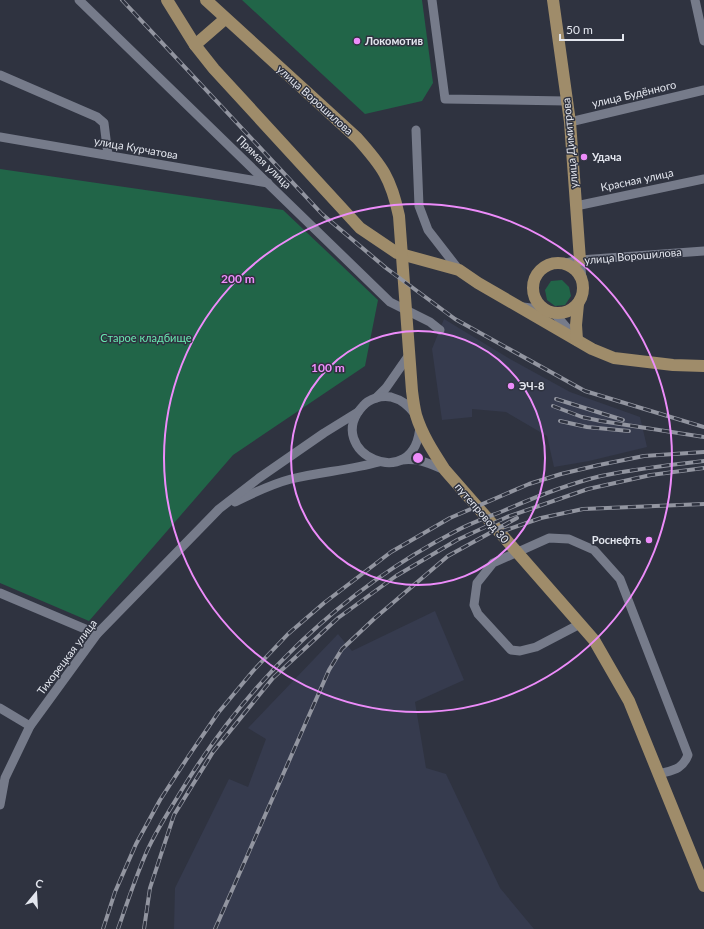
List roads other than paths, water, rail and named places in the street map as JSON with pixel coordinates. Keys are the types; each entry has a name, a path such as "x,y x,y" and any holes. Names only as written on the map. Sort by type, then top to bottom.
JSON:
{"main road":[{"path":"167,0 195,45 214,69 360,228 398,254 459,270 478,283 522,307 592,349 614,358 704,366"},
{"name":"улица Ворошилова","path":"206,0 357,138 376,160 388,178 395,196 399,216"},
{"name":"улица Димитрова","path":"554,0 566,101 570,122 580,260"},
{"path":"195,45 225,18"},
{"name":"путепровод 30","path":"399,216 409,355 418,420 429,446 445,470 594,640 629,701 704,886"},
{"path":"577,340 576,325 578,304 582,296 583,287 581,279 570,266 561,264 553,264 545,267 538,273 534,280 533,289 535,298 540,305 550,311 563,312 578,304"}],"street":[{"name":"Прямая улица","path":"79,0 390,302 430,322 440,330"},
{"path":"432,0 445,99 566,101"},
{"path":"695,0 704,41"},
{"path":"0,75 97,117 104,123 108,155"},
{"name":"улица Будённого","path":"570,122 704,90"},
{"path":"416,130 419,206 428,230 459,270"},
{"name":"улица Курчатова","path":"0,137 268,183"},
{"name":"Красная улица","path":"576,206 704,179"},
{"name":"улица Ворошилова","path":"561,264 580,260 704,251"},
{"name":"улица Димитрова","path":"580,260 583,287"},
{"path":"522,307 550,311 577,340"},
{"path":"376,398 386,388 409,355"},
{"path":"219,509 259,478 324,433 358,412 366,403 376,398 388,396 399,399 409,405 418,420 419,435 416,445 409,454 401,460"},
{"path":"358,412 354,421 353,432 355,442 361,451 369,458 379,462 390,463 413,458 426,461 445,470"},
{"path":"219,509 262,489 291,479 356,468 379,462"},
{"name":"Тихорецкая улица","path":"0,805 5,778 30,726 97,634 219,509"},
{"path":"580,624 536,647 520,651 511,650 478,614 474,605 477,583 493,563 549,538 569,539 594,550 620,579 688,755 685,763 678,768 659,774"},
{"path":"0,593 97,634"},
{"path":"0,708 30,726"}],"railway":[{"path":"122,0 322,214 386,268 455,319 585,391 704,427"},
{"path":"556,399 623,420"},
{"path":"553,406 582,417 601,421 704,437"},
{"path":"560,421 587,427 629,431"},
{"path":"103,929 115,892 136,844 160,800 188,757 218,713 253,671 288,634 324,603 391,552 450,518 529,484 561,474 644,456 704,452"},
{"path":"118,929 135,880 151,843 164,819 209,748 238,710 269,674 302,641 337,610 375,581 414,555 462,528 527,501 564,487 601,476 639,469 704,461"},
{"path":"144,929 150,888 174,815 213,752 273,678 338,618 396,576 457,540 507,517 588,489 651,475 704,468"},
{"path":"503,531 541,518 583,509 704,504"},
{"path":"215,929 329,670 342,649 375,618 448,556 517,518"}],"place":[{"name":"Локомотив","path":"357,41"},
{"name":"Удача","path":"584,157"},
{"name":"ЭЧ-8","path":"511,386"},
{"name":"Роснефть","path":"649,540"}],"park label":[{"name":"Старое кладбище","path":"146,338"}]}
